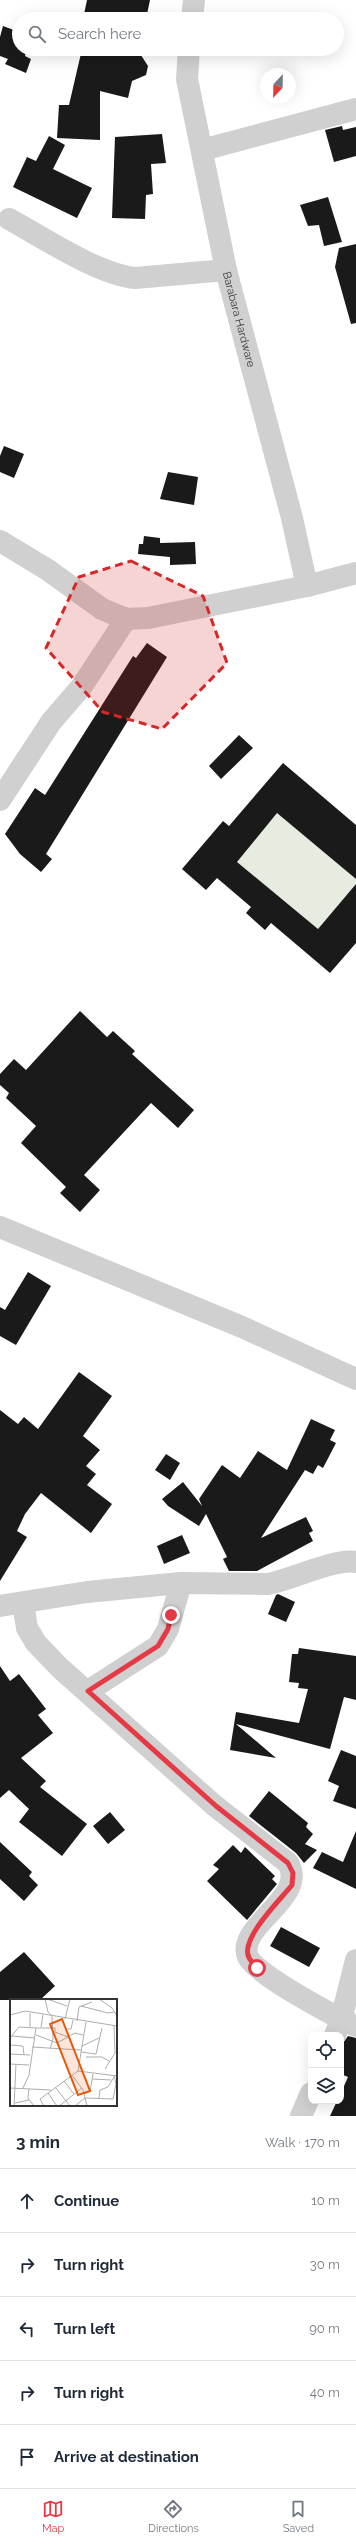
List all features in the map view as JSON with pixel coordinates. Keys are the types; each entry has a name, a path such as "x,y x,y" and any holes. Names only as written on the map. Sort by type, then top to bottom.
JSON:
{"street":[{"path":"193,12 194,0"},
{"name":"Barabara Hardware","path":"189,56 187,79 226,270 292,518 307,586"},
{"path":"202,150 356,109"},
{"path":"9,219 105,270 124,277 135,278 226,270"},
{"path":"0,541 48,570 102,609 126,619 148,618 307,586 356,573"},
{"path":"0,800 51,722 82,686 126,619"},
{"path":"0,1227 242,1327 356,1379"},
{"path":"0,1606 87,1592 181,1582 268,1584 282,1581 304,1572 356,1562"},
{"path":"88,1691 158,1646 168,1629 181,1582"},
{"path":"23,1603 27,1628 36,1643 60,1668 88,1691 216,1806 288,1863 293,1873 292,1885 256,1929 247,1946 248,1957 257,1968 344,2027 356,1960"},
{"path":"302,2116 308,2101"}],"highlighted area":[{"path":"131,561 203,596 227,663 162,729 103,712 46,648 79,577"}],"shaded area":[{"path":"277,813 356,879 356,884 318,929 237,862"}],"building":[{"path":"87,0 150,0 147,12 84,12"},
{"path":"3,26 12,29 12,56 25,56 31,59 26,73 5,64 8,59 0,56 0,37"},
{"path":"80,56 142,56 148,66 146,75 132,81 128,98 100,91 100,140 57,138 59,105 69,105"},
{"path":"342,126 343,130 356,127 356,156 334,162 325,130"},
{"path":"162,134 166,163 151,164 153,194 146,195 145,219 112,218 115,137"},
{"path":"49,136 65,145 53,169 92,188 77,218 13,187 27,157 36,161"},
{"path":"328,197 342,242 324,246 319,225 308,226 300,205"},
{"path":"356,244 356,323 351,324 335,267 339,248"},
{"path":"4,446 24,454 14,478 0,472 0,456"},
{"path":"168,472 198,477 194,505 160,499"},
{"path":"144,536 160,538 160,543 195,542 196,564 170,565 170,557 138,554 139,544 143,544"},
{"path":"147,643 167,657 46,854 52,859 41,872 20,854 5,834 35,788 45,795 133,656 136,658"},
{"path":"239,735 253,748 221,779 209,766"},
{"path":"283,763 356,825 356,879 277,813 237,862 318,929 356,884 356,943 330,973 271,923 265,930 246,913 251,907 217,878 206,890 182,869 223,821 229,826"},
{"path":"80,1011 107,1037 113,1031 135,1051 132,1054 194,1110 178,1128 151,1103 84,1175 100,1190 80,1212 60,1193 66,1187 21,1143 36,1126 6,1098 9,1093 0,1085 0,1074 14,1059 26,1070"},
{"path":"28,1272 51,1286 16,1345 0,1336 0,1307 5,1310"},
{"path":"79,1372 112,1396 83,1436 100,1450 86,1466 96,1474 87,1485 112,1504 91,1533 41,1493 25,1514 17,1531 27,1537 0,1581 0,1410 18,1424 24,1417 38,1429"},
{"path":"311,1419 335,1430 330,1440 336,1443 323,1468 318,1465 313,1474 305,1470 261,1538 306,1517 313,1531 309,1533 313,1541 257,1571 229,1571 223,1559 227,1557 206,1514 199,1526 168,1506 162,1499 183,1482 202,1506 199,1499 222,1465 240,1478 258,1451 287,1470"},
{"path":"166,1454 180,1463 170,1480 155,1470"},
{"path":"182,1535 190,1553 164,1564 157,1546"},
{"path":"278,1594 295,1602 286,1622 268,1614 276,1595"},
{"path":"299,1648 356,1656 356,1700 344,1697 330,1749 236,1724 276,1758 230,1750 236,1712 299,1723 308,1689 298,1688 299,1683 289,1682 292,1654 298,1654"},
{"path":"0,1666 10,1681 19,1674 46,1709 38,1715 53,1733 21,1758 46,1781 40,1787 87,1824 62,1856 19,1822 29,1809 9,1790 0,1798"},
{"path":"341,1750 356,1756 356,1809 333,1801 339,1786 328,1781"},
{"path":"269,1791 308,1823 306,1827 313,1834 305,1844 317,1850 304,1863 296,1853 249,1816"},
{"path":"110,1812 125,1830 108,1844 93,1826"},
{"path":"356,1831 356,1889 313,1868 322,1852 343,1862"},
{"path":"0,1842 32,1872 29,1876 38,1885 24,1901 0,1879"},
{"path":"233,1845 241,1853 245,1847 275,1876 272,1879 277,1884 247,1920 207,1881 219,1869 213,1865"},
{"path":"281,1927 320,1948 309,1967 270,1946"},
{"path":"24,1952 55,1986 41,1999 0,2000 0,1972"},
{"path":"348,2036 356,2038 356,2116 330,2116 336,2104 344,2104 344,2086 348,2077 344,2075 344,2042"}],"route":[{"path":"171,1615 164,1639 158,1646 115,1672 88,1691 216,1806 288,1863 293,1873 292,1885 256,1929 247,1946 248,1957 257,1968"}]}
